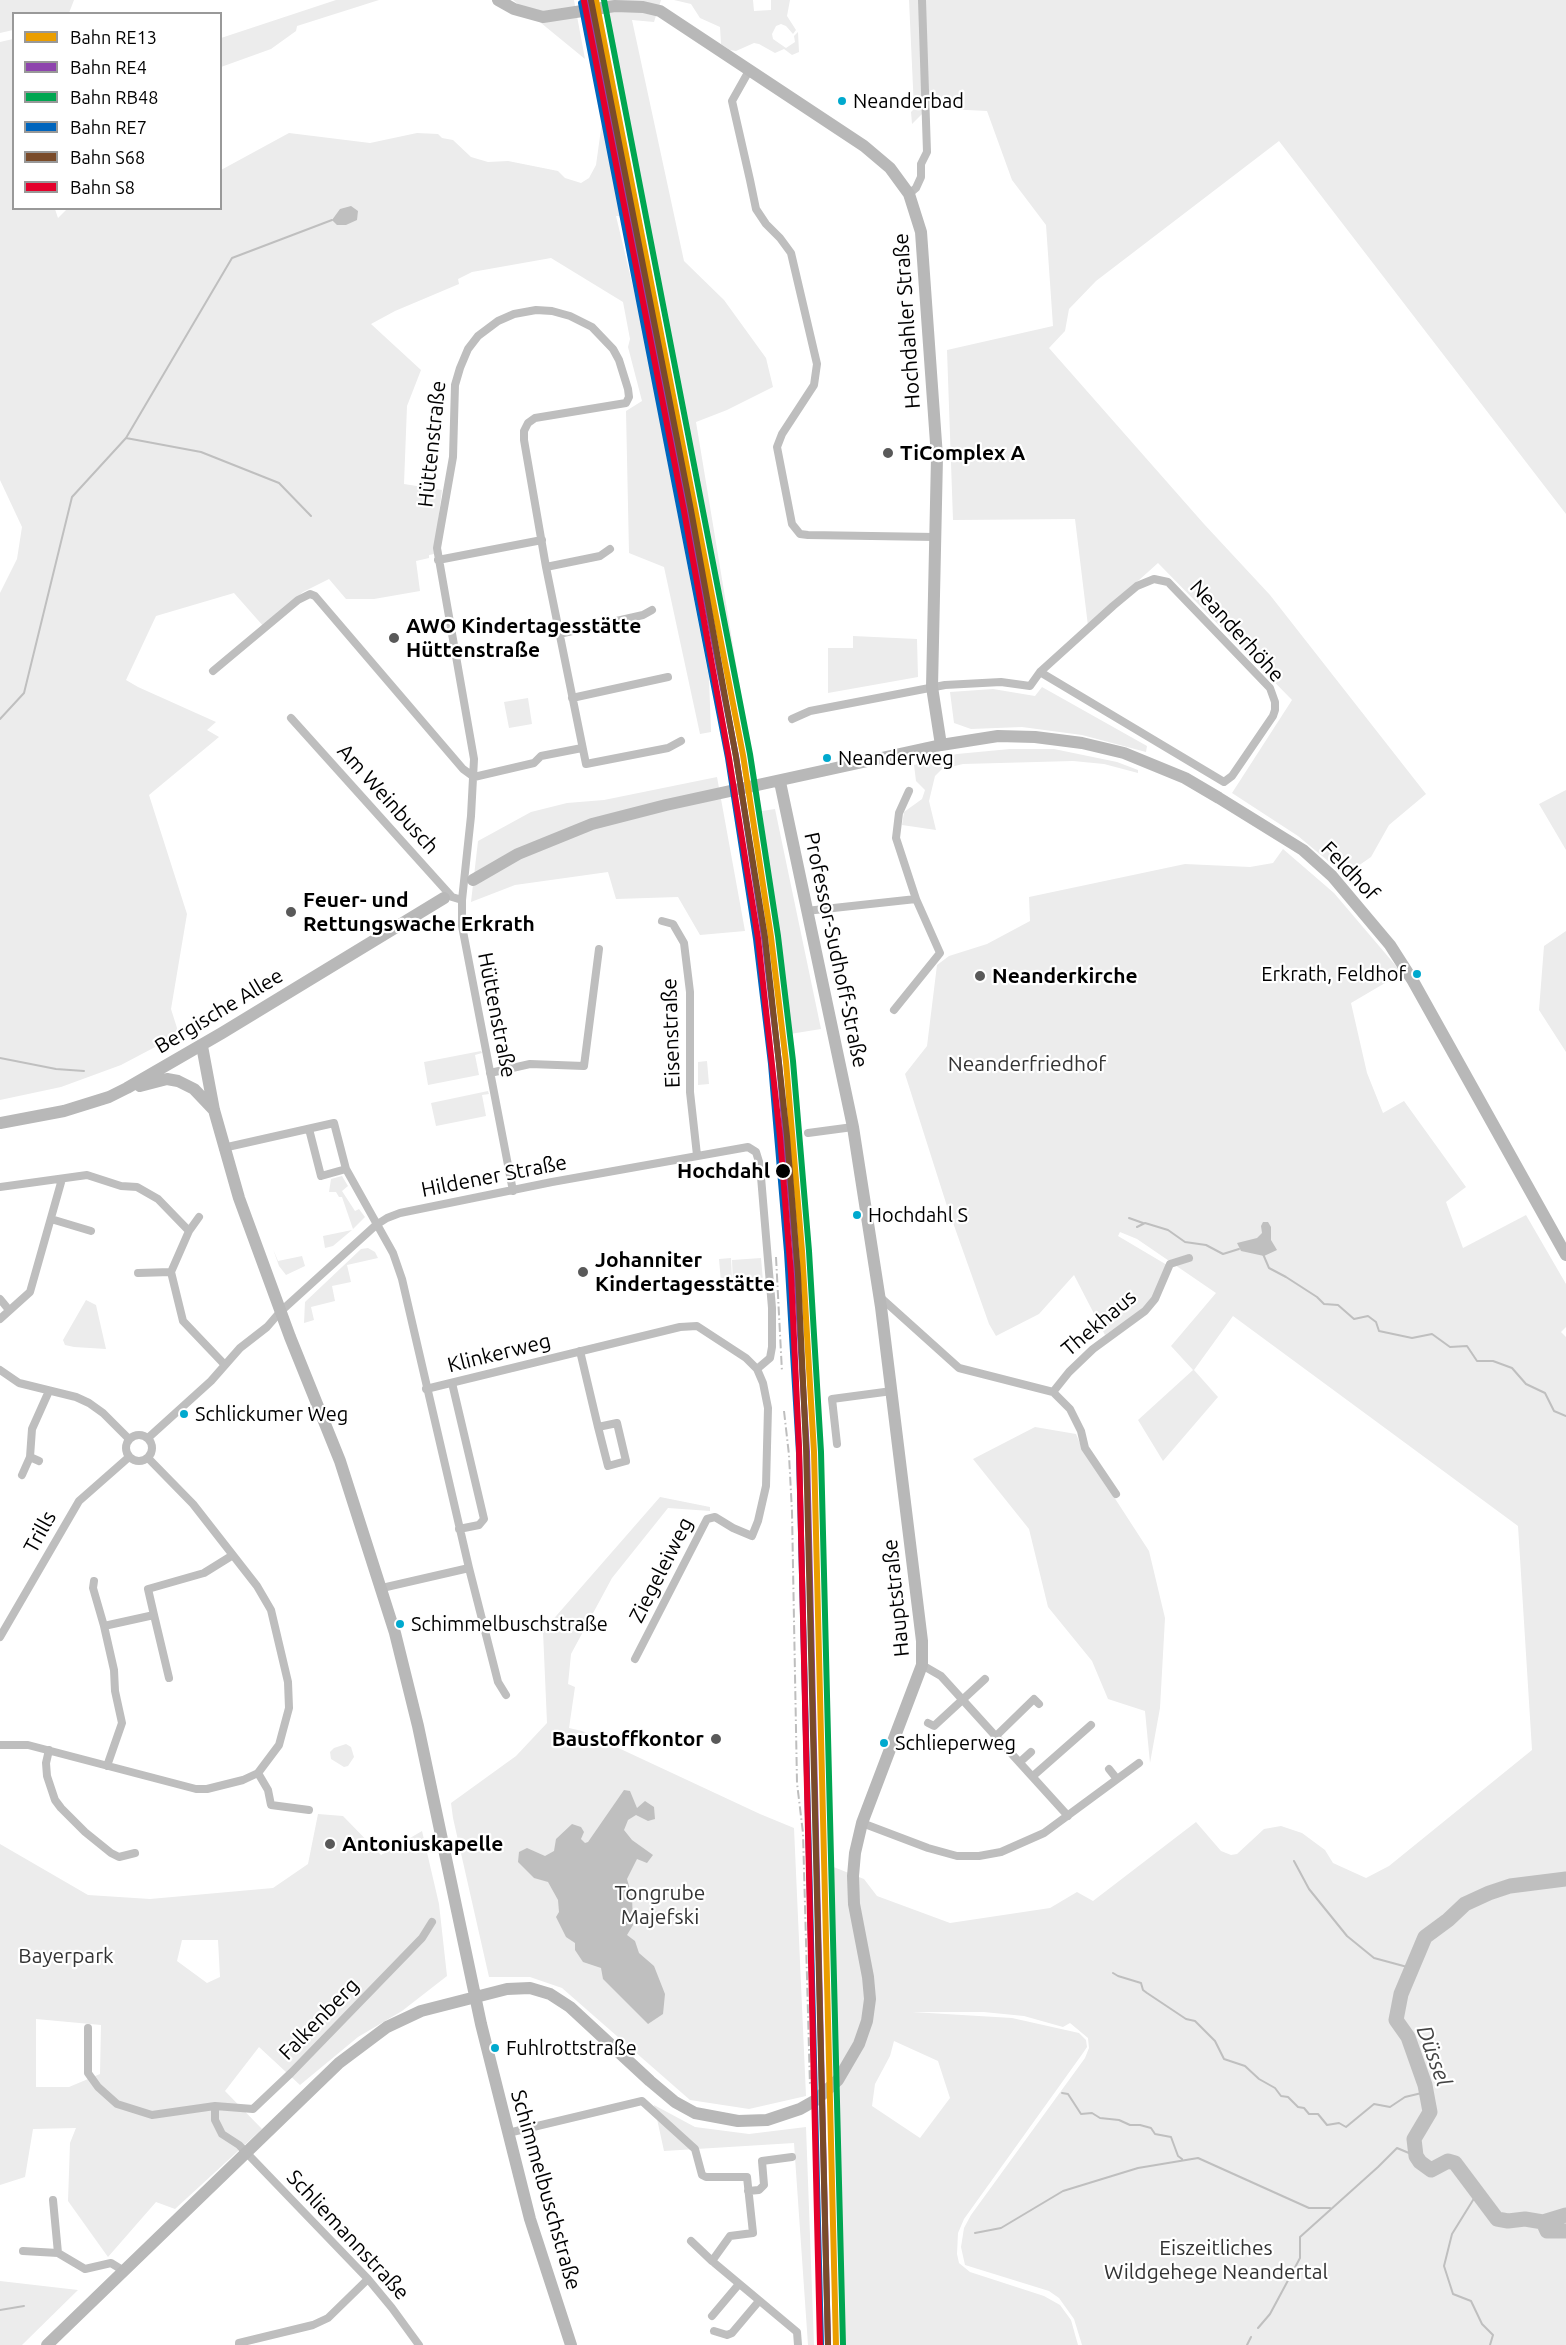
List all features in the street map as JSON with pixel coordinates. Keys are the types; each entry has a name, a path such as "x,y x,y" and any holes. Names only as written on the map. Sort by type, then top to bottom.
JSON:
{"main road":[{"name":"Hochdahler Straße","path":"498,0 528,14 543,17 615,6 643,7 660,11 864,146 890,168 909,194 921,232 937,457 932,687 941,745"},
{"name":"Feldhof","path":"941,745 998,736 1035,737 1082,743 1124,753 1185,778 1303,850 1332,876 1390,945 1413,981 1566,1255"},
{"path":"473,880 518,854 592,824 648,809 941,745"},
{"name":"Professor-Sudhoff-Straße","path":"780,782 853,1127"},
{"name":"Bergische Allee","path":"0,1123 64,1111 109,1097 127,1088 202,1046 444,898"},
{"name":"Schimmelbuschstraße","path":"202,1046 223,1148 280,1312 340,1461 399,1646 418,1726 474,1996 530,2219 571,2345"},
{"path":"127,1088 167,1080 178,1081 194,1089 214,1110"},
{"name":"Hauptstraße","path":"474,1996 519,1988 530,1988 549,1994 570,2007 675,2102 695,2113 722,2120 754,2122 800,2109 825,2094 850,2062 867,2021 870,2000 853,1887 855,1853 862,1823 922,1665 922,1641 892,1390 853,1127"},
{"path":"47,2345 339,2063 387,2027 421,2012 474,1996"}],"street":[{"path":"909,194 916,188 921,177 921,164 927,152 922,0"},
{"path":"750,69 732,101 756,209 765,224 780,238 791,253 817,364 814,385 782,434 777,447 792,524 800,534 935,537"},
{"name":"Hüttenstraße","path":"513,1191 462,926 462,900 474,759 437,548 453,457 455,386 460,368 468,349 478,336 498,321 514,314 536,310 570,316 592,327 616,354 629,397 626,403 621,405 535,418 528,423 524,431 524,440 542,540"},
{"path":"438,560 542,540 586,764 668,748 681,741"},
{"path":"546,567 600,556 610,549"},
{"name":"Neanderhöhe","path":"932,687 975,682 1001,682 1030,686 1040,672 1137,586 1148,580 1164,580 1270,688 1275,710 1232,776 1224,782 1040,672"},
{"path":"213,671 298,600 310,594 315,596 463,769 474,777 534,764 542,756 582,748"},
{"path":"559,634 643,615 652,610"},
{"path":"572,698 668,677"},
{"path":"792,719 810,711 932,687"},
{"name":"Am Weinbusch","path":"291,718 452,897 462,900"},
{"path":"894,1010 940,953 916,899 896,838 899,813 909,791"},
{"path":"806,910 916,899"},
{"name":"Eisenstraße","path":"662,921 673,924 684,943 690,992 690,1092 697,1155"},
{"path":"490,1074 530,1064 584,1065 599,949"},
{"path":"223,1148 334,1123 346,1170 393,1253 402,1279 459,1529 498,1682 506,1695"},
{"path":"808,1133 853,1127"},
{"path":"309,1129 321,1176 346,1170"},
{"name":"Hildener Straße","path":"280,1312 376,1225 400,1213 748,1147 756,1152 760,1165 772,1308 770,1358 757,1370"},
{"path":"0,1187 87,1175 121,1186 137,1187 158,1198 189,1231"},
{"path":"0,1319 30,1292 62,1179"},
{"path":"199,1217 189,1231 171,1272 183,1321 224,1364"},
{"path":"51,1219 91,1231"},
{"name":"Thekhaus","path":"1053,1392 1069,1372 1093,1349 1145,1311 1155,1299 1170,1264 1189,1258"},
{"path":"138,1273 171,1272"},
{"path":"880,1298 959,1368 1053,1392 1070,1409 1081,1431 1085,1448 1116,1494"},
{"path":"0,1299 9,1310"},
{"path":"148,1438 211,1381 224,1364 267,1327 280,1312"},
{"name":"Klinkerweg","path":"426,1389 680,1327 697,1326 746,1358 757,1370"},
{"name":"Klinkerweg","path":"580,1351 598,1427 608,1466 626,1461 617,1424 598,1427"},
{"path":"0,1370 19,1383 89,1403 103,1413 129,1439"},
{"name":"Ziegeleiweg","path":"635,1659 707,1519 715,1516 733,1528 752,1536 764,1502 768,1436 767,1395 757,1370"},
{"path":"452,1383 484,1519 478,1525 459,1529"},
{"path":"837,1444 832,1399 892,1390"},
{"path":"22,1475 30,1457 32,1429 50,1391"},
{"path":"139,1435 148,1438 152,1448 148,1458 139,1462 129,1457 126,1448 129,1439 139,1435"},
{"path":"30,1457 39,1461"},
{"name":"Trills","path":"0,1637 79,1501 129,1457"},
{"path":"0,1745 28,1745 196,1789 207,1789 243,1780 258,1773 279,1745 289,1708 288,1682 271,1611 257,1586 193,1504 148,1458"},
{"path":"169,1678 148,1589 204,1573 233,1555"},
{"path":"382,1588 469,1568"},
{"path":"94,1581 93,1588 114,1670 115,1691 122,1723 107,1766"},
{"path":"104,1626 154,1615"},
{"path":"922,1665 941,1676 1068,1816"},
{"path":"928,1723 934,1726 985,1679"},
{"path":"996,1736 1034,1699 1039,1704"},
{"path":"1033,1776 1091,1725"},
{"path":"49,1750 46,1763 47,1776 55,1800 61,1808 111,1853 119,1857 135,1853"},
{"path":"1020,1762 1031,1752"},
{"path":"862,1823 928,1848 957,1856 979,1856 1001,1852 1023,1844 1068,1816 1139,1762"},
{"path":"1108,1769 1117,1779"},
{"path":"258,1773 268,1790 271,1805 309,1810"},
{"name":"Falkenberg","path":"88,2028 88,2073 98,2087 117,2104 152,2115 215,2106 254,2109 422,1938 432,1922"},
{"path":"508,2133 642,2101 696,2149 702,2175 706,2177 747,2177 753,2233 730,2236 712,2261"},
{"path":"215,2106 215,2120 222,2134 246,2152"},
{"name":"Schliemannstraße","path":"246,2152 368,2279 419,2345"},
{"path":"748,2192 759,2190 764,2186 762,2161 792,2157"},
{"path":"53,2200 57,2253"},
{"path":"691,2241 797,2332 798,2345"},
{"path":"23,2251 57,2253 85,2269 111,2263 124,2271"},
{"path":"239,2345 239,2343 256,2342 313,2325 328,2318 368,2279"},
{"path":"712,2316 739,2284"},
{"path":"714,2331 727,2335 732,2333 759,2301"}],"green space":[{"path":"0,0 74,0 69,12 12,12 12,30 0,33"},
{"path":"336,0 379,0 297,26 296,31 271,49 222,67 222,38"},
{"path":"513,0 574,0 585,59"},
{"path":"603,0 661,0 654,22 632,20 684,261 724,300 766,358 773,387 727,410 696,422 744,712"},
{"path":"674,0 753,0 754,11 771,10 771,0 790,0 787,16 796,30 793,34 781,24 776,26 772,34 773,39 786,48 795,42 794,36 798,32 799,52 792,55 784,49 775,53 754,43 736,51 730,50 721,44 720,27 700,18 691,4"},
{"path":"909,0 1566,0 1566,514 1279,141 1096,281 1069,309 1065,331 1049,348 1204,524 1270,595 1426,794 1389,825 1371,857 1345,875 1298,836 1232,793 1292,700 1158,563 1088,626 1075,519 953,520 947,350 1053,326 1046,225 1012,180 987,111 928,108 912,124 911,112 914,109"},
{"path":"12,39 12,210 55,210 58,218 66,210 222,210 222,169 289,133 370,143 417,133 438,134 442,138 453,140 471,157 488,162 508,161 558,171 565,178 581,183 589,178 596,165 603,115 622,216 616,216 639,312 709,678 711,732 700,734 664,567 629,553 626,411 642,401 628,347 630,339 623,302 551,258 472,272 458,279 459,284 395,311 371,324 421,370 407,406 404,484 442,490 434,554 429,555 429,558 416,561 420,591 374,599 346,599 329,579 303,592 264,627 234,593 156,616 126,680 216,722 207,730 219,737 149,795 187,914 171,1009 177,1028 176,1036 121,1065 61,1087 0,1100 0,593 17,559 22,527 0,480 0,42"},
{"path":"853,636 917,639 918,677 828,693 828,648 853,648"},
{"path":"1042,687 1147,746 1146,752 1082,735 1022,727 971,729 954,723 950,692 993,689 1035,696"},
{"path":"528,698 532,724 509,728 504,702"},
{"path":"1010,749 1054,749 1117,762 1138,770 1138,773 1104,764 1073,761 963,764 942,769 935,776 929,801 936,830 902,825 904,812 922,799 925,790 916,781 914,765 957,754"},
{"path":"717,777 745,931 700,935 678,897 616,899 608,872 515,885 471,902 478,841 531,812 567,803 604,800"},
{"path":"1566,790 1566,850 1539,804"},
{"path":"775,809 821,1029 790,1034 762,811"},
{"path":"1283,849 1334,893 1402,973 1351,1003 1367,1073 1383,1113 1404,1101 1466,1187 1446,1202 1463,1248 1526,1215 1566,1284 1566,1327 1561,1332 1566,1337 1566,2345 1082,2345 1074,2319 1059,2298 1049,2291 965,2265 961,2247 964,2228 971,2215 1085,2058 1089,2048 1088,2038 1070,2023 1063,2027 1024,2016 984,2012 912,2012 1012,2018 1079,2033 1086,2040 1087,2047 1083,2053 964,2219 958,2233 957,2254 959,2263 970,2272 1044,2296 1060,2305 1071,2320 1078,2345 841,2345 837,2143 832,2077 831,1866 864,1879 877,1896 950,1923 1050,1908 1077,1892 1093,1901 1196,1822 1221,1851 1231,1855 1237,1854 1264,1829 1281,1826 1302,1833 1325,1850 1333,1863 1366,1878 1389,1866 1532,1750 1518,1526 1233,1316 1194,1370 1218,1397 1163,1461 1138,1420 1193,1370 1171,1346 1216,1293 1137,1239 1120,1232 1118,1236 1167,1265 1154,1298 1139,1313 1105,1335 1074,1275 1039,1314 996,1336 989,1324 946,1203 905,1074 927,1046 937,965 949,956 987,944 1030,921 1029,897 1185,864 1250,867 1273,863","holes":["894,2041 938,2061 950,2098 920,2138 872,2106 875,2084 890,2056"]},
{"path":"1566,931 1566,1052 1539,1010 1544,946"},
{"path":"481,1051 482,1053 475,1055 479,1075 428,1085 424,1062"},
{"path":"707,1061 709,1084 698,1085 698,1062"},
{"path":"488,1091 489,1094 482,1095 486,1116 436,1126 431,1103"},
{"path":"342,1176 348,1186 342,1191 355,1211 359,1209 365,1217 353,1229 342,1197 339,1197 336,1192 329,1192 331,1179"},
{"path":"352,1230 333,1246 325,1248 323,1236"},
{"path":"368,1248 375,1252 378,1258 347,1265 351,1282 332,1286 335,1301 311,1307 314,1320 304,1323 305,1302 361,1249"},
{"path":"273,1249 278,1261 302,1256 305,1266 286,1275 279,1266"},
{"path":"731,1258 732,1281 721,1282 719,1259"},
{"path":"761,1258 763,1281 733,1283 732,1260"},
{"path":"86,1300 96,1305 106,1349 65,1345 63,1340"},
{"path":"1035,1427 1076,1434 1081,1446 1149,1551 1165,1618 1160,1708 1150,1763 1145,1711 1108,1699 1092,1661 1048,1607 1029,1529 973,1459"},
{"name":"Tongrube Majefski","path":"660,1497 710,1507 710,1511 668,1508 612,1578 571,1654 568,1684 575,1687 569,1728 582,1731 794,1828 806,2096 749,2109 690,2100 562,1988 530,1977 489,1977 453,1818 451,1803 516,1756 547,1723 543,1631"},
{"path":"346,1744 351,1747 354,1757 348,1766 344,1767 331,1759 330,1752"},
{"name":"Bayerpark","path":"318,1814 343,1816 381,1855 422,1831 439,1904 447,1976 402,2011 358,2037 300,2085 259,2047 225,2091 262,2129 175,2209 156,2202 108,2257 68,2201 70,2143 76,2128 33,2129 25,2177 0,2185 0,1844 88,1895 150,1899 273,1888 308,1864","holes":["182,1940 218,1940 220,1977 207,1983 177,1961","36,2019 101,2025 100,2074 69,2087 36,2087"]},
{"path":"654,2105 695,2127 749,2134 806,2127 814,2345 808,2345 794,2143 664,2151"},
{"path":"0,2281 78,2290 22,2345 0,2345"}],"shaded area":[{"path":"351,206 358,211 357,220 346,225 337,225 332,220 340,209"},
{"path":"1263,1222 1268,1222 1271,1227 1271,1240 1277,1250 1264,1256 1241,1251 1237,1243 1257,1238 1262,1233"},
{"path":"624,1790 630,1791 637,1808 645,1801 654,1807 655,1819 648,1821 636,1815 628,1820 624,1830 632,1840 653,1855 647,1863 637,1859 627,1879 632,1896 633,1925 627,1935 635,1941 639,1953 654,1966 665,1994 663,2014 648,2024 603,1979 601,1968 583,1962 575,1950 575,1943 566,1937 556,1917 559,1912 558,1900 548,1882 534,1878 518,1862 519,1852 527,1848 545,1856 554,1851 556,1839 572,1824 581,1827 584,1832 581,1839 585,1843 588,1842"}],"waterway":[{"path":"0,719 24,693 72,497 126,438 232,258 332,220"},
{"path":"126,438 201,452 279,483 311,516"},
{"path":"0,1058 56,1069 84,1071"},
{"path":"1129,1218 1143,1223"},
{"path":"1137,1227 1145,1223 1168,1230 1185,1242 1206,1245 1223,1254 1239,1249"},
{"path":"1263,1254 1269,1268 1317,1297 1324,1304 1338,1305 1354,1319 1368,1316 1376,1322 1379,1331 1412,1338 1432,1334 1450,1347 1467,1346 1477,1361 1493,1361 1512,1368 1526,1384 1545,1393 1554,1411 1566,1416"},
{"path":"1294,1861 1309,1889 1347,1936 1374,1958 1411,1968"},
{"name":"Düssel","path":"1566,1879 1510,1886 1489,1893 1465,1904 1425,1937 1401,1994 1396,2020 1408,2037 1425,2085 1430,2112 1414,2139 1416,2156 1420,2162 1431,2170 1448,2161 1455,2163 1497,2219 1508,2221 1525,2219 1543,2222 1547,2231 1566,2231"},
{"path":"1113,1973 1141,1983 1143,1990 1147,1993 1186,2019 1195,2021 1215,2041 1224,2059 1245,2066 1259,2079 1275,2088 1281,2096 1288,2097 1309,2114 1318,2114 1327,2125 1339,2123 1346,2127 1374,2104 1390,2107 1405,2097 1426,2092"},
{"path":"1062,2093 1068,2094 1081,2114 1092,2113 1100,2118 1140,2125 1151,2128 1155,2134 1171,2137 1178,2156 1182,2159"},
{"path":"1258,2328 1270,2314 1300,2258 1300,2237 1397,2148 1416,2156"},
{"path":"975,2233 1001,2228 1063,2191 1138,2168 1198,2158 1309,2208 1330,2208"},
{"path":"1478,2192 1452,2234 1444,2266 1453,2294 1471,2301 1482,2324 1493,2335 1490,2345"},
{"path":"1543,2222 1566,2215"},
{"path":"0,2310 24,2306"},
{"path":"1247,2345 1251,2337"}],"railway":[{"path":"776,1257 782,1372"},
{"path":"784,1411 792,1512 797,1783 803,1833 810,2086"}],"rail line":[{"name":"S68","path":"591,0 691,510 736,757 765,937 787,1136 798,1274 806,1447 828,2345"},
{"name":"RE13","path":"596,0 743,755 771,937 786,1062 802,1251 814,1452 836,2345"},
{"name":"RB48","path":"604,0 750,754 778,936 793,1061 809,1251 821,1452 843,2345"},
{"name":"S8","path":"584,1 684,511 729,758 758,938 780,1137 791,1274 799,1447 820,2345"},
{"name":"RE4","path":"589,1 736,756 764,938 779,1063 795,1252 807,1452 828,2345"},
{"name":"RE7","path":"581,3 728,758 756,939 771,1064 787,1252 799,1453 821,2345"}],"place":[{"name":"Neanderbad","path":"842,101"},
{"name":"TiComplex A","path":"888,453"},
{"name":"AWO Kindertagesstätte Hüttenstraße","path":"394,638"},
{"name":"Neanderweg","path":"827,758"},
{"name":"Feuer- und Rettungswache Erkrath","path":"291,912"},
{"name":"Erkrath, Feldhof","path":"1417,974"},
{"name":"Neanderkirche","path":"980,976"},
{"name":"Hochdahl","path":"783,1171"},
{"name":"Hochdahl S","path":"857,1215"},
{"name":"Johanniter Kindertagesstätte","path":"583,1272"},
{"name":"Schlickumer Weg","path":"184,1414"},
{"name":"Schimmelbuschstraße","path":"400,1624"},
{"name":"Baustoffkontor","path":"716,1739"},
{"name":"Schlieperweg","path":"884,1743"},
{"name":"Antoniuskapelle","path":"330,1844"},
{"name":"Fuhlrottstraße","path":"495,2048"}],"park label":[{"name":"Neanderfriedhof","path":"1027,1064"},
{"name":"Eiszeitliches Wildgehege Neandertal","path":"1216,2260"}]}
